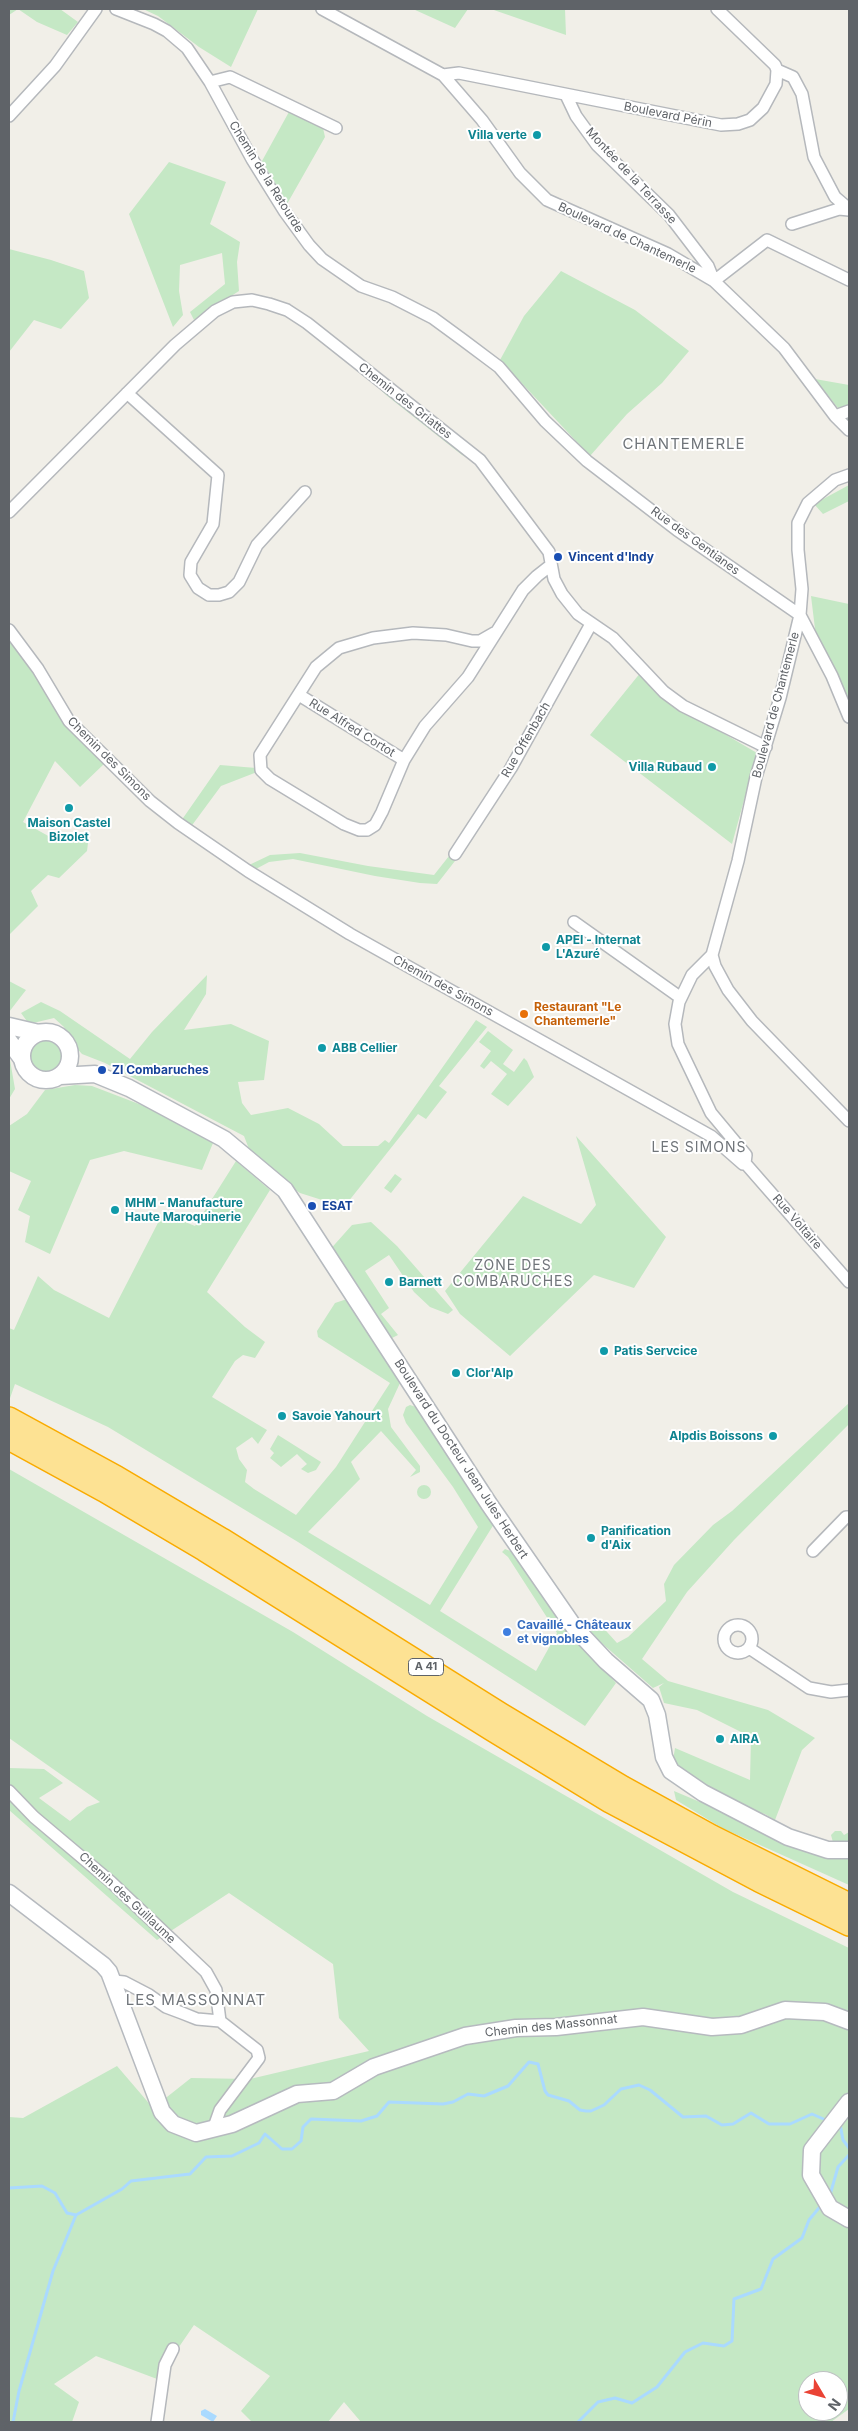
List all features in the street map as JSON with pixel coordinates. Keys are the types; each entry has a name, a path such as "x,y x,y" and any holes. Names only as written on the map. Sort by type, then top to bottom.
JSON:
{"highway":[{"name":"A 41","path":"9,1418 116,1476 222,1539 493,1709 622,1787 712,1836 849,1904"},
{"name":"A 41","path":"9,1439 104,1491 195,1545 610,1802 759,1881 849,1925"}],"street":[{"path":"9,116 55,66 96,9"},
{"name":"Chemin de la Retourde","path":"116,9 167,31 187,48 214,83 252,159 285,212 309,245 322,258 361,286 392,297 433,318 464,340 499,367 545,421 592,465"},
{"name":"Boulevard de Chantemerle","path":"322,9 443,75 471,107 520,173 548,200 668,254 714,281 784,348 844,422"},
{"path":"717,9 777,70 793,77 802,94 814,157 835,197 849,210"},
{"name":"Boulevard Périn","path":"443,75 459,73 721,125 738,124 750,120 762,108 776,84 777,70"},
{"path":"214,83 230,77 336,128"},
{"name":"Montée de la Terrasse","path":"566,95 576,116 597,145 669,215 708,266 714,281"},
{"path":"792,224 839,209 849,210"},
{"path":"714,281 767,240 849,280"},
{"name":"Chemin des Griattes","path":"9,512 176,345 215,311 233,302 252,300 287,310 307,323 480,460 549,552 554,579 562,594 578,614 613,638 664,692 683,706 766,747"},
{"path":"127,393 218,475 213,524 191,562 190,575 198,588 209,595 229,592 239,582 257,545 305,492"},
{"path":"844,422 849,411"},
{"name":"Rue des Gentianes","path":"592,465 684,534 800,615"},
{"name":"Boulevard de Chantemerle","path":"714,961 756,778 766,747 800,615 802,589 798,550 798,523 808,502 835,480 849,475"},
{"path":"494,633 480,641 472,641 446,635 413,633 373,638 340,648 316,667 260,754 261,770 270,779 344,824 358,830 367,830 375,825 404,760 425,726 468,677 494,633 523,590 536,576 551,565"},
{"path":"523,590 541,581 554,579"},
{"path":"800,615 832,676 849,717"},
{"name":"Rue Offenbach","path":"455,854 511,768 591,624"},
{"name":"Chemin des Simons","path":"9,630 38,669 69,721 150,801 178,823 248,871 350,934 613,1081 664,1112 711,1136 733,1153 740,1162 745,1163"},
{"path":"472,641 477,648 478,659"},
{"name":"Rue Alfred Cortot","path":"299,695 404,760"},
{"path":"574,922 681,998"},
{"path":"745,1163 746,1155 744,1151 711,1113 678,1044 675,1024 681,998 695,971 714,961 728,990 752,1021 849,1121"},
{"path":"9,1026 39,1033 52,1033 63,1039 70,1057 65,1070 60,1076 45,1080 38,1079 26,1071 22,1059 9,1041"},
{"path":"22,1059 24,1045 39,1033"},
{"path":"70,1057 95,1074"},
{"name":"Boulevard du Docteur Jean Jules Herbert","path":"60,1076 95,1074 129,1088 224,1139 284,1190 489,1504 574,1627 606,1661 651,1700 657,1715 664,1757 671,1771 697,1790 788,1837 828,1850 849,1850"},
{"name":"Rue Voltaire","path":"745,1163 849,1282"},
{"path":"813,1550 846,1517 849,1517"},
{"path":"749,1648 809,1688 849,1694"},
{"path":"830,1692 849,1690"},
{"name":"Chemin des Guillaume","path":"9,1791 34,1817 111,1882 206,1972 216,1990 220,2021"},
{"path":"828,1850 849,1855"},
{"name":"Chemin des Massonnat","path":"9,1893 103,1965 114,1981 162,2112 173,2124 196,2133 232,2124 297,2094 333,2092 374,2067 465,2036 516,2028 643,2017 712,2028 741,2025 785,2010 825,2012 849,2021"},
{"path":"114,1981 124,1982 166,2006 197,2019 220,2021 257,2050 259,2058 220,2110 214,2127"},
{"path":"846,2106 819,2138 812,2150 810,2176 830,2208 849,2219"},
{"path":"157,2422 165,2365 173,2349"}],"green space":[{"path":"9,9 18,9 9,15"},
{"path":"18,9 60,9 78,22 67,35 37,22"},
{"path":"143,9 258,9 231,67 199,47 158,16"},
{"path":"413,9 468,9 455,28"},
{"path":"491,9 565,9 566,35"},
{"path":"290,110 323,128 325,137 287,204 262,161"},
{"path":"169,162 226,182 210,224 240,242 237,262 239,291 194,320 190,312 225,284 222,253 180,265 179,291 183,315 173,327 129,214"},
{"path":"9,249 84,271 89,298 61,329 34,320 9,352"},
{"path":"561,271 635,310 689,351 662,383 627,414 590,456 500,360 524,316"},
{"path":"359,369 477,462 462,455 386,395"},
{"path":"815,379 849,385 849,422"},
{"path":"849,485 849,501 823,514 814,504"},
{"path":"811,596 849,604 849,702 816,637"},
{"path":"9,637 14,641 69,726 104,764 80,787 55,761 23,822 61,843 77,836 89,835 87,851 59,878 48,875 31,891 38,906 9,935"},
{"path":"641,672 682,709 757,753 732,844 590,735"},
{"path":"220,765 256,768 257,772 221,786 190,828 181,821"},
{"path":"300,853 368,866 434,875 449,856 455,861 437,884 375,876 293,859 269,862 254,870 247,866 270,855"},
{"path":"207,975 206,994 184,1030 231,1024 269,1041 264,1080 238,1082 242,1103 251,1115 288,1108 319,1124 343,1146 378,1146 385,1140 389,1143 476,1020 487,1027 439,1086 447,1092 426,1119 418,1114 344,1207 300,1193 289,1186 249,1149 244,1136 105,1063 82,1054 72,1043 64,1027 54,1018 29,1024 21,1013 41,1002 60,1011 130,1059 152,1032"},
{"path":"9,981 26,990 9,1012"},
{"path":"488,1031 513,1050 503,1064 514,1072 524,1058 534,1077 508,1106 491,1094 507,1074 491,1061 484,1069 480,1066 491,1051 479,1042"},
{"path":"46,1037 59,1043 65,1056 59,1069 46,1075 33,1069 27,1056 33,1043"},
{"path":"9,1054 15,1089 9,1099"},
{"path":"75,1085 92,1086 152,1109 213,1143 202,1170 124,1151 90,1160 50,1254 25,1242 30,1216 18,1210 31,1181 9,1171 9,1126 27,1114 45,1090"},
{"path":"576,1136 666,1237 634,1288 594,1275 510,1356 460,1314 445,1291 523,1196 581,1224 596,1205"},
{"path":"236,1161 270,1190 207,1292 245,1327 265,1342 255,1358 243,1355 235,1361 212,1397 267,1430 258,1444 252,1437 236,1448 239,1459 247,1470 245,1482 296,1515 336,1467 390,1383 318,1337 317,1331 335,1303 347,1299 400,1383 388,1409 391,1427 420,1466 420,1472 410,1477 416,1470 381,1431 351,1462 360,1479 308,1532 430,1605 478,1527 453,1487 406,1423 403,1415 406,1407 410,1405 416,1407 494,1524 440,1611 536,1671 557,1633 508,1557 502,1552 505,1549 513,1552 576,1638 616,1683 585,1726 298,1542 108,1427 15,1384 9,1401 9,1328 14,1330 38,1276 54,1290 109,1318 163,1213 195,1226"},
{"path":"395,1174 402,1179 391,1193 384,1188"},
{"path":"371,1222 397,1246 453,1310 448,1314 430,1307 414,1292 389,1255 365,1271 389,1308 381,1314 398,1335 386,1341 327,1253 352,1225"},
{"path":"849,1403 849,1424 734,1540 687,1592 642,1659 668,1681 768,1710 815,1738 802,1750 775,1820 765,1814 749,1810 672,1766 675,1748 750,1780 751,1737 697,1710 664,1703 659,1687 664,1683 653,1688 589,1632 598,1622 617,1643 628,1637 666,1601 664,1584 674,1565 713,1525 732,1511"},
{"path":"278,1435 321,1462 316,1470 308,1473 301,1469 307,1464 297,1454 281,1467 270,1458 274,1453 270,1449"},
{"path":"9,1469 293,1632 427,1716 733,1892 849,1948 849,2409 848,2371 798,2371 798,2421 832,2421 831,2422 361,2422 344,2402 328,2422 252,2422 241,2411 270,2376 194,2325 157,2379 96,2356 54,2384 79,2402 72,2422 9,2422 9,2117 23,2118 117,2066 153,2108 191,2078 250,2079 369,2051 339,2018 333,1964 229,1893 157,1940 9,1810 9,1768 44,1769 63,1783 39,1798 70,1821 87,1807 100,1802 9,1738"},
{"path":"424,1485 429,1487 431,1492 429,1497 424,1499 419,1497 417,1492 419,1487"},
{"path":"674,1791 700,1802 718,1803 738,1810 849,1859 849,1885 722,1828 676,1800"},
{"path":"835,1831 841,1831 844,1835 849,1832 849,1846 834,1846 831,1835"}],"water":[{"path":"205,2409 217,2416 213,2422 201,2415 201,2411"}],"waterway":[{"path":"9,2188 42,2186 55,2193 67,2213 76,2215 122,2189 131,2181 190,2174 206,2157 232,2156 259,2143 265,2134 282,2149 292,2149 301,2141 303,2127 311,2119 361,2121 377,2116 389,2102 443,2104 453,2102 468,2094 484,2096 508,2086 529,2062 538,2064 545,2091 548,2095 569,2101 580,2110 591,2111 604,2105 621,2089 639,2085 650,2090 683,2117 706,2116 722,2125 733,2124 751,2113 769,2124 790,2124 812,2114 828,2121"},
{"path":"840,2124 843,2140 849,2148"},
{"path":"830,2195 838,2167 849,2155"},
{"path":"578,2422 598,2402 615,2398 632,2403 657,2387 685,2352 703,2343 724,2346 732,2341 734,2299 761,2289 773,2259 802,2238 809,2220 823,2203"},
{"path":"13,2422 19,2391 53,2271 76,2215"}],"place":[{"name":"Villa verte","path":"537,135"},
{"name":"Vincent d'Indy","path":"558,557"},
{"name":"Villa Rubaud","path":"712,767"},
{"name":"Maison Castel Bizolet","path":"69,808"},
{"name":"APEI - Internat L'Azuré","path":"546,947"},
{"name":"Restaurant \"Le Chantemerle\"","path":"524,1014"},
{"name":"ABB Cellier","path":"322,1048"},
{"name":"ZI Combaruches","path":"102,1070"},
{"name":"ESAT","path":"312,1206"},
{"name":"MHM - Manufacture Haute Maroquinerie","path":"115,1210"},
{"name":"Barnett","path":"389,1282"},
{"name":"Patis Servcice","path":"604,1351"},
{"name":"Clor'Alp","path":"456,1373"},
{"name":"Savoie Yahourt","path":"282,1416"},
{"name":"Alpdis Boissons","path":"773,1436"},
{"name":"Panification d'Aix","path":"591,1538"},
{"name":"Cavaillé - Châteaux et vignobles","path":"507,1632"},
{"name":"AIRA","path":"720,1739"}],"district":[{"name":"CHANTEMERLE","path":"684,444"},
{"name":"LES SIMONS","path":"699,1148"},
{"name":"ZONE DES COMBARUCHES","path":"513,1274"},
{"name":"LES MASSONNAT","path":"196,2000"}]}
